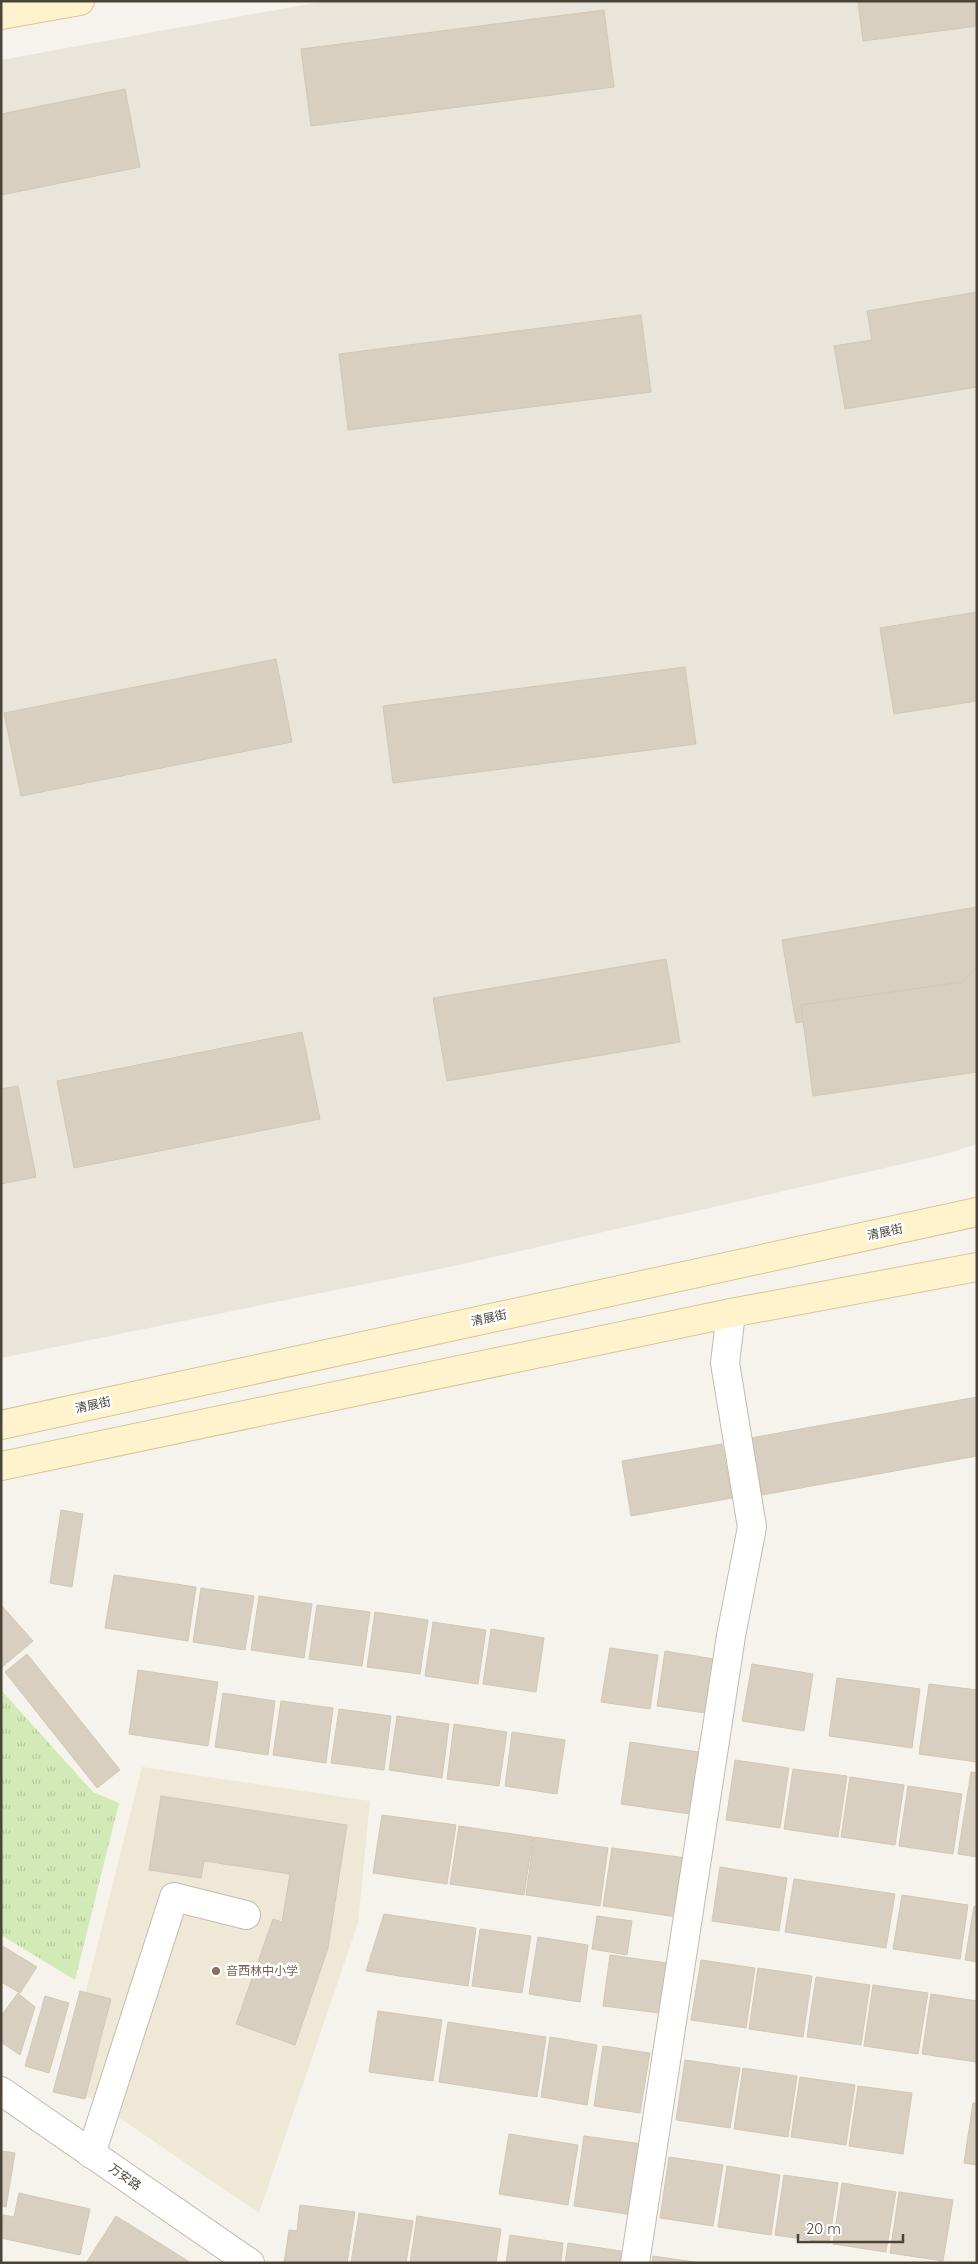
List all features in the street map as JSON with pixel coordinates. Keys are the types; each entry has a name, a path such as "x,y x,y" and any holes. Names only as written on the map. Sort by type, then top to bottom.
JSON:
{"street":[{"path":"1,15 80,1"},
{"name":"清展街","path":"1,1425 971,1212"},
{"path":"1,1466 731,1313 971,1270"},
{"path":"635,2263 731,1636 752,1527 725,1363 731,1313"},
{"path":"91,2154 174,1897 246,1915"},
{"name":"万安路","path":"1,2091 250,2263"}],"shaded area":[{"path":"325,1 977,1 977,1144 946,1154 454,1266 1,1358 1,60"},
{"name":"音西林中小学","path":"142,1767 370,1801 358,1923 259,2213 61,2078 79,2019"}],"green space":[{"path":"1,1690 93,1792 119,1803 75,1980 1,1935"}],"building":[{"path":"858,1 977,1 977,26 863,41"},
{"path":"604,10 614,87 311,126 301,49"},
{"path":"125,89 140,167 1,195 1,114"},
{"path":"977,292 977,387 845,409 834,346 872,340 867,311"},
{"path":"641,315 651,392 348,430 339,354"},
{"path":"977,612 977,701 894,714 880,628"},
{"path":"276,659 292,742 21,796 4,713"},
{"path":"685,667 696,744 393,783 383,706"},
{"path":"977,907 977,992 796,1023 782,940"},
{"path":"666,959 680,1042 447,1081 433,998"},
{"path":"977,967 977,1072 813,1096 801,1005 962,982"},
{"path":"302,1032 320,1119 74,1168 57,1081"},
{"path":"18,1086 36,1177 1,1184 1,1089"},
{"path":"977,1397 977,1456 762,1495 751,1438"},
{"path":"722,1444 732,1498 631,1516 622,1461"},
{"path":"61,1510 83,1514 72,1587 50,1583"},
{"path":"114,1575 196,1587 188,1641 105,1628"},
{"path":"201,1588 254,1596 245,1650 193,1642"},
{"path":"259,1596 312,1604 304,1658 251,1650"},
{"path":"1,1605 33,1641 1,1668"},
{"path":"317,1605 370,1612 362,1666 309,1659"},
{"path":"375,1612 428,1620 420,1674 367,1667"},
{"path":"433,1622 486,1630 478,1684 425,1676"},
{"path":"491,1629 544,1638 536,1692 483,1684"},
{"path":"610,1648 658,1655 650,1709 601,1702"},
{"path":"665,1651 714,1659 705,1713 657,1706"},
{"path":"27,1654 120,1770 97,1788 5,1672"},
{"path":"752,1664 813,1674 804,1731 742,1721"},
{"path":"138,1670 218,1682 208,1746 129,1734"},
{"path":"837,1678 920,1689 912,1748 829,1736"},
{"path":"929,1684 977,1690 977,1762 919,1754"},
{"path":"223,1693 275,1701 268,1755 215,1747"},
{"path":"281,1701 333,1708 326,1763 273,1755"},
{"path":"339,1709 391,1716 384,1770 331,1763"},
{"path":"397,1716 449,1724 442,1778 389,1770"},
{"path":"454,1724 507,1732 499,1786 447,1779"},
{"path":"512,1732 565,1740 557,1794 505,1786"},
{"path":"630,1742 699,1752 690,1814 621,1804"},
{"path":"735,1760 789,1768 780,1828 726,1820"},
{"path":"793,1769 847,1776 838,1837 784,1829"},
{"path":"971,1772 977,1773 977,1857 958,1854"},
{"path":"850,1777 904,1785 895,1845 841,1837"},
{"path":"908,1786 962,1794 953,1854 899,1846"},
{"path":"161,1796 347,1825 328,1948 295,2045 236,2024 273,1919 282,1922 290,1874 204,1861 201,1878 149,1870"},
{"path":"382,1815 456,1825 447,1884 373,1873"},
{"path":"459,1826 533,1837 524,1895 450,1884"},
{"path":"534,1837 608,1848 600,1906 526,1895"},
{"path":"612,1848 686,1858 677,1917 603,1906"},
{"path":"720,1867 787,1878 779,1931 712,1921"},
{"path":"794,1879 895,1894 886,1948 785,1932"},
{"path":"902,1895 968,1905 960,1959 893,1949"},
{"path":"974,1906 977,1907 977,1962 965,1960"},
{"path":"384,1914 476,1928 468,1986 366,1971"},
{"path":"597,1916 632,1921 627,1955 592,1949"},
{"path":"480,1929 531,1936 522,1993 472,1986"},
{"path":"538,1937 588,1945 580,2002 529,1994"},
{"path":"1,1945 37,1967 20,1993 1,1982"},
{"path":"610,1955 667,1963 660,2013 603,2006"},
{"path":"701,1960 755,1968 746,2028 691,2020"},
{"path":"758,1968 812,1976 803,2037 749,2029"},
{"path":"816,1977 870,1985 861,2045 807,2037"},
{"path":"873,1985 928,1993 918,2054 864,2046"},
{"path":"80,1991 111,1999 85,2099 53,2092"},
{"path":"18,1993 35,2007 20,2055 1,2042 1,2016"},
{"path":"931,1994 977,2001 976,2062 922,2054"},
{"path":"45,1996 69,2003 49,2073 25,2066"},
{"path":"378,2011 442,2020 433,2081 369,2072"},
{"path":"448,2022 546,2037 537,2097 439,2082"},
{"path":"550,2037 597,2045 587,2105 541,2097"},
{"path":"603,2046 650,2053 640,2113 594,2106"},
{"path":"685,2060 740,2068 730,2128 676,2120"},
{"path":"743,2068 797,2076 788,2137 734,2129"},
{"path":"800,2077 855,2085 846,2145 791,2137"},
{"path":"858,2086 912,2093 903,2154 849,2146"},
{"path":"973,2103 977,2103 977,2165 964,2163"},
{"path":"509,2134 578,2145 568,2205 499,2194"},
{"path":"584,2136 643,2144 633,2215 574,2206"},
{"path":"1,2151 15,2153 6,2207 1,2206"},
{"path":"669,2157 723,2165 713,2226 660,2218"},
{"path":"727,2166 780,2175 771,2235 718,2227"},
{"path":"784,2175 838,2183 829,2243 775,2235"},
{"path":"842,2183 896,2192 886,2252 833,2244"},
{"path":"899,2192 953,2200 943,2261 890,2253"},
{"path":"19,2193 90,2209 80,2255 1,2238 3,2215 14,2217"},
{"path":"300,2205 355,2212 347,2263 284,2263 289,2230 297,2231"},
{"path":"359,2213 413,2221 406,2263 351,2263"},
{"path":"116,2216 188,2261 189,2263 86,2263"},
{"path":"417,2216 501,2229 496,2263 410,2263"},
{"path":"510,2235 563,2243 561,2263 506,2263"},
{"path":"568,2243 621,2251 620,2263 565,2263"},
{"path":"653,2256 701,2263 652,2263"}],"place":[{"name":"音西林中小学","path":"216,1971"}]}
